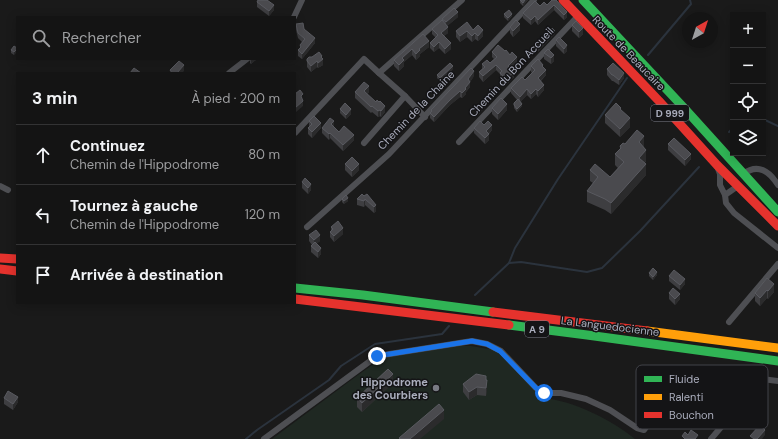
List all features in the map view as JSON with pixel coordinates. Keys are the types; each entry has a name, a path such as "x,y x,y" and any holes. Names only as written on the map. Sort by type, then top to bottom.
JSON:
{"main road":[{"name":"Route de Beaucaire","path":"563,0 659,101 717,165 778,226"},
{"name":"Route de Beaucaire","path":"583,0 686,109 778,212"},
{"path":"0,258 16,259"},
{"path":"0,269 16,271"},
{"name":"La Languedocienne","path":"296,288 778,348"},
{"name":"La Languedocienne","path":"296,299 540,329 778,361"}],"street":[{"path":"294,16 302,0"},
{"path":"379,73 462,0"},
{"name":"Chemin de la Chaine","path":"307,227 389,154 534,0"},
{"name":"Chemin du Bon Accueil","path":"459,142 578,16"},
{"path":"296,132 364,59 405,96 425,117"},
{"path":"230,72 246,60"},
{"path":"364,143 405,96"},
{"path":"717,165 720,174 720,185 725,195 726,204 734,213 778,248"},
{"path":"743,174 748,170 757,168 765,171 775,180 778,185"},
{"path":"0,186 8,190"},
{"path":"725,195 735,188 740,188"},
{"path":"729,322 778,264"},
{"path":"264,439 377,356 472,341 487,344 500,351 536,388 544,393 561,393 586,399 610,410 636,427"},
{"path":"768,380 778,381"},
{"path":"711,439 720,429"}],"shaded area":[{"name":"Hippodrome des Courbiers","path":"460,346 471,346 495,350 543,398 567,403 591,412 635,439 272,439 382,358"}],"building":[{"path":"258,0 267,0 274,5 269,11 257,2"},
{"path":"552,0 556,0 567,12 564,15 554,5 538,20 535,16 531,20 523,13 535,1 540,6 544,2 547,5"},
{"path":"454,8 458,12 446,22 442,19"},
{"path":"509,10 512,14 508,18 504,14"},
{"path":"442,20 448,27 441,33 451,43 445,49 439,42 434,47 430,43 438,35 432,29"},
{"path":"516,20 520,24 513,31 510,27"},
{"path":"576,21 583,28 579,32 572,25"},
{"path":"467,22 473,30 478,25 483,30 478,36 475,33 472,36 467,31 460,36 456,31"},
{"path":"303,23 304,29 315,38 302,54 298,50 305,39 298,33 296,24"},
{"path":"552,28 555,31 538,49 539,47 536,44 549,33 548,32"},
{"path":"423,34 429,41 419,49 420,50 416,54 412,49 402,58 404,60 399,65 394,60"},
{"path":"559,37 567,45 564,49 556,40"},
{"path":"498,45 505,51 506,50 510,55 512,52 517,57 508,66 514,72 506,80 500,73 502,71 496,65 483,76 479,72 485,67 482,64 487,60 490,63 497,57 492,52"},
{"path":"14,46 16,47 14,52 11,50"},
{"path":"548,49 554,55 551,58 544,53"},
{"path":"319,52 323,59 318,63 317,61 311,66 307,59"},
{"path":"538,59 546,70 538,78 544,85 538,91 536,89 531,94 527,89 520,97 511,88 522,77 525,80 535,70 531,66"},
{"path":"179,61 184,65 178,72 171,72 170,70"},
{"path":"450,63 453,66 440,78 437,75"},
{"path":"613,63 624,73 619,80 607,69"},
{"path":"134,68 140,72 131,72"},
{"path":"471,68 474,71 468,79 470,82 465,88 466,89 462,93 460,91 434,117 430,113 432,111 431,110"},
{"path":"364,82 369,86 364,91 376,102 377,100 379,102 380,101 385,106 381,111 378,111 372,106 371,107 355,92"},
{"path":"300,90 303,94 301,96 303,101 296,107 296,93"},
{"path":"501,98 507,104 498,114 492,108"},
{"path":"518,99 522,104 517,109 514,103"},
{"path":"485,100 487,102 478,112 475,109"},
{"path":"345,103 351,109 346,115 340,109"},
{"path":"616,103 630,118 620,129 605,115"},
{"path":"314,116 321,123 312,132 308,128 312,124 309,121"},
{"path":"330,118 334,121 331,124 339,132 344,126 354,135 343,145 322,128"},
{"path":"480,121 484,125 488,121 492,125 486,131 489,134 485,138 474,128"},
{"path":"637,130 644,136 639,142 646,150 639,158 646,164 611,203 587,191 598,177 590,170 595,164 610,177 624,162 615,154 621,148 620,146 623,143 625,144"},
{"path":"674,138 691,154 685,160 668,144"},
{"path":"352,157 359,164 352,171 345,164"},
{"path":"305,178 311,184 308,188 302,182"},
{"path":"362,194 364,196 367,194 376,205 374,207 365,199 364,201 357,199"},
{"path":"346,195 348,198 344,201 342,199"},
{"path":"338,221 343,228 334,236 330,232 333,229 331,227"},
{"path":"316,230 320,235 314,240 309,235"},
{"path":"315,242 321,248 318,252 311,246"},
{"path":"653,268 657,272 653,277 649,273"},
{"path":"674,270 685,279 680,285 669,276"},
{"path":"767,278 774,284 760,298 755,293"},
{"path":"673,288 680,294 675,299 669,293"},
{"path":"388,369 393,374 362,403 357,398"},
{"path":"476,374 486,376 486,388 477,387 469,392 463,384"},
{"path":"8,391 18,397 13,404 4,398"},
{"path":"439,404 444,410 410,439 399,438"},
{"path":"756,429 765,430 757,439 750,436"},
{"path":"691,430 698,435 695,439 685,439 682,436 685,432 688,435"}],"waterway":[{"path":"648,55 691,4 690,0"},
{"path":"509,263 515,248 558,179 627,78"},
{"path":"765,120 778,126"},
{"path":"475,295 509,263 521,262 587,272 602,268 640,231 699,167"},
{"path":"246,439 329,380 341,366 375,344 442,334 449,326"}],"traffic: fast":[{"path":"583,0 685,109 778,212"},
{"path":"296,288 363,295 493,312"},
{"path":"509,325 778,361"}],"traffic: slow":[{"path":"647,331 778,348"}],"traffic: jam":[{"path":"563,0 659,101 717,165 778,226"},
{"path":"0,258 16,259"},
{"path":"0,269 16,271"},
{"path":"296,299 509,325"},
{"path":"493,312 647,331"}],"place":[{"name":"Hippodrome des Courbiers","path":"436,388"}],"route":[{"path":"377,356 472,341 487,344 500,351 536,388 544,393"}]}
